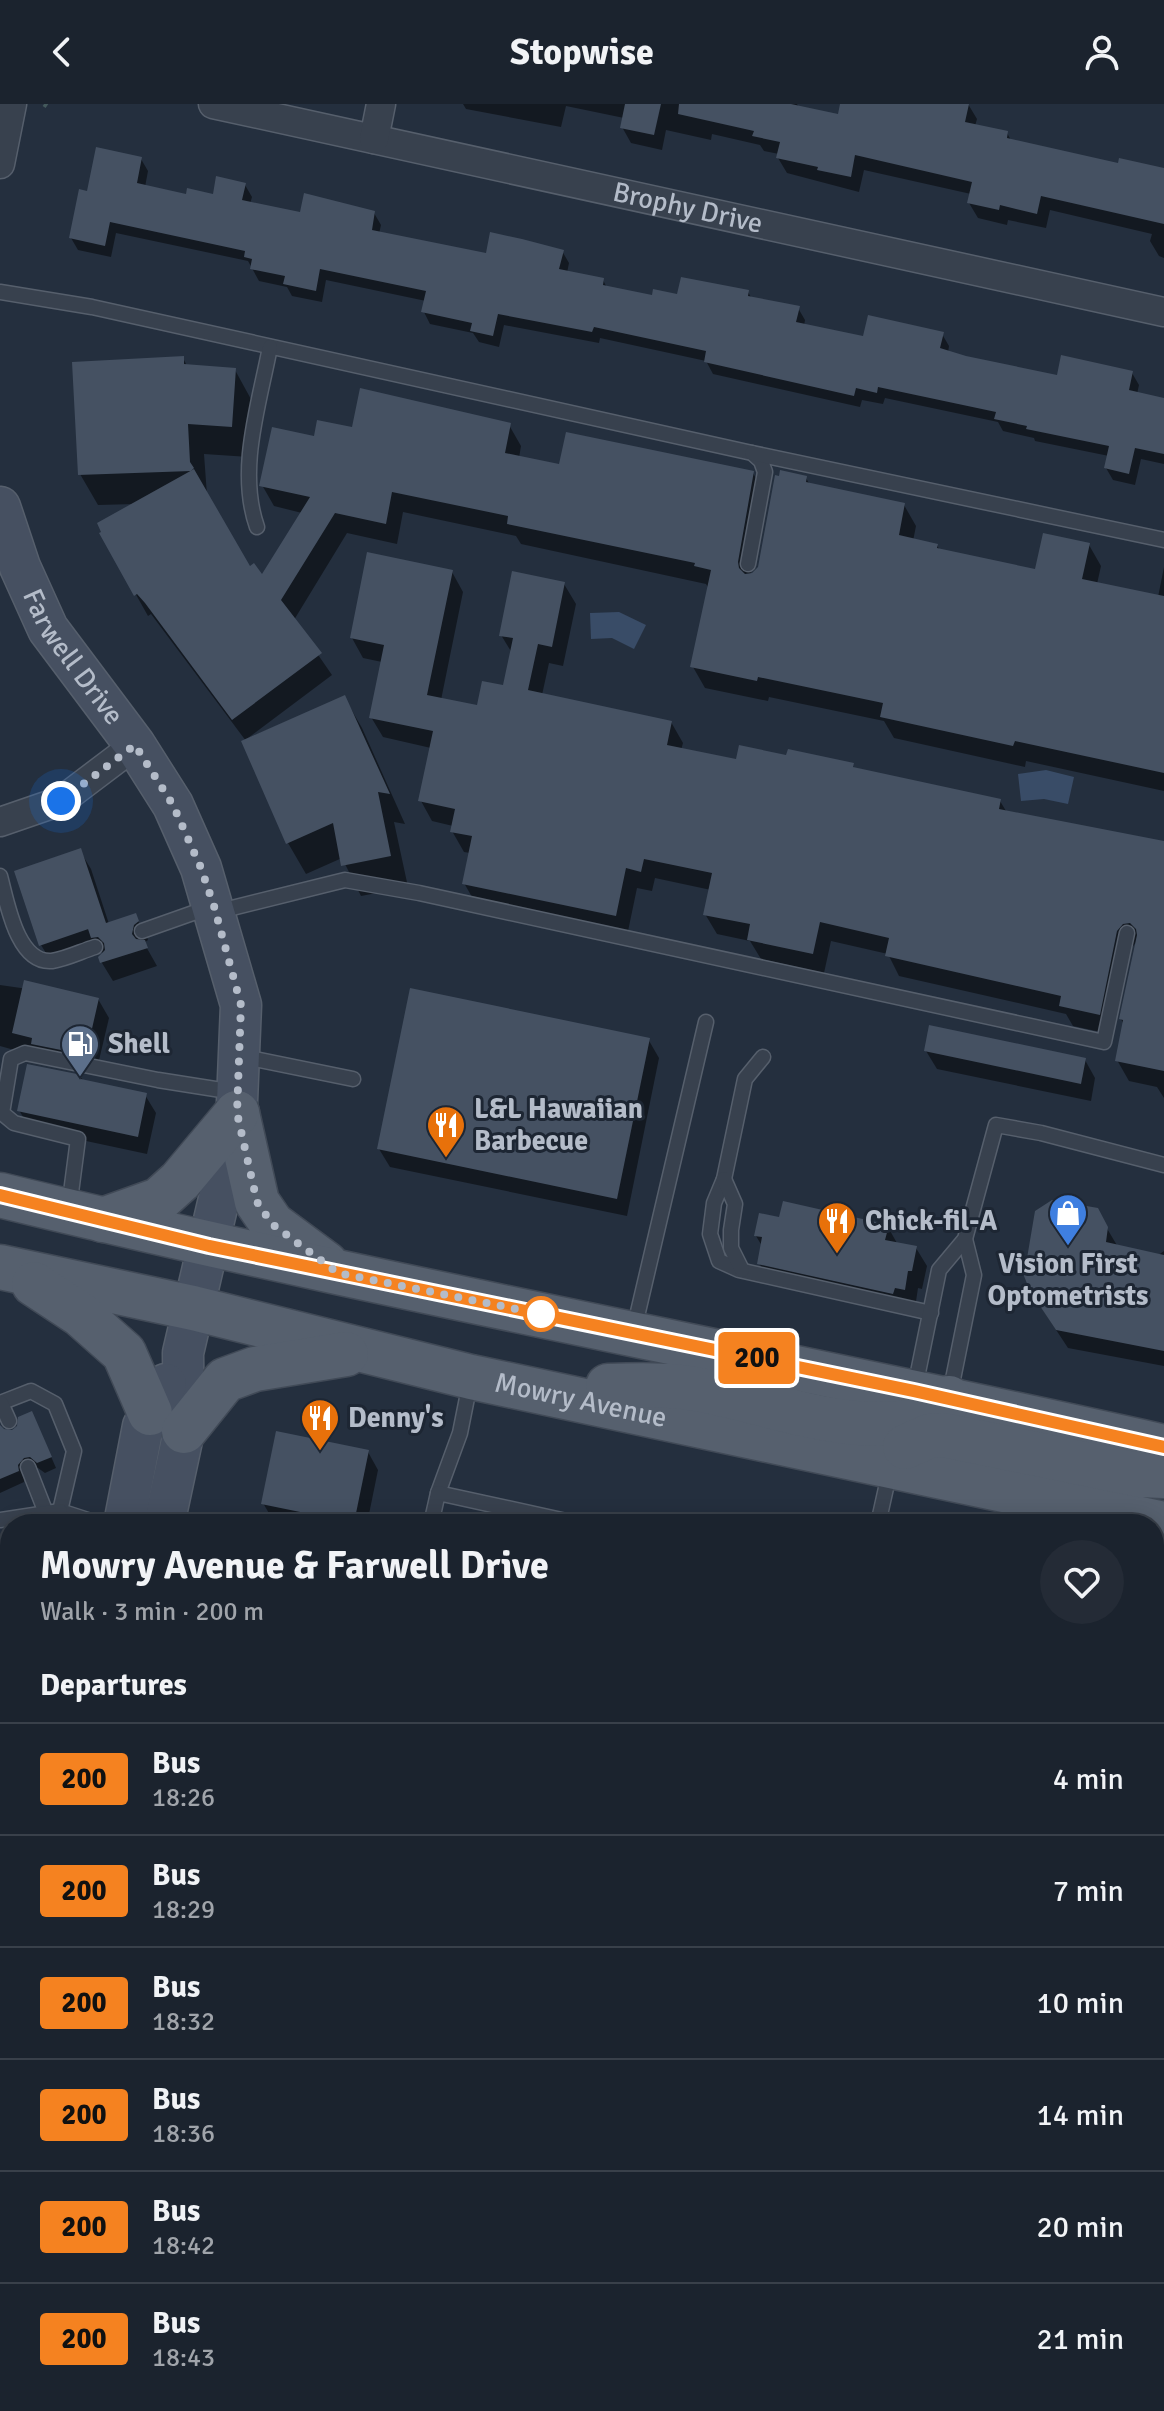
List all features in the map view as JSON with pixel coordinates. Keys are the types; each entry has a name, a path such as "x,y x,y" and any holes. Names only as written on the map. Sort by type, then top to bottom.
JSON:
{"main road":[{"path":"86,1216 159,1200 180,1181 238,1087"},
{"path":"238,1087 257,1202 272,1224 338,1273"},
{"path":"0,1195 209,1246 932,1394 1164,1447"},
{"path":"6,1268 81,1315 124,1353 167,1422 225,1380 255,1369 364,1350"},
{"name":"Mowry Avenue","path":"6,1268 193,1308 471,1377 891,1466 1032,1510 1070,1514"},
{"path":"525,1388 682,1387 866,1426 898,1425 942,1413 932,1394"},
{"path":"891,1466 897,1454 909,1444 929,1436 943,1435 1139,1475 1164,1476"}],"street":[{"path":"0,164 12,104"},
{"name":"Brophy Drive","path":"213,104 1164,312"},
{"path":"374,139 381,104"},
{"name":"Farwell Drive","path":"0,507 20,567 48,629 135,745 173,805 215,909 241,1005 236,1126 167,1422 164,1514"},
{"path":"0,822 61,801 135,745"},
{"name":"Farwell Drive","path":"126,1514 143,1426 167,1422"}],"lane":[{"path":"0,292 92,307 752,453 1164,540"},
{"path":"257,527 249,505 248,475 270,347"},
{"path":"748,564 765,472 761,461 752,453"},
{"path":"0,876 16,932 26,950 39,959 51,961 95,947"},
{"path":"142,931 215,909 345,880 419,893 1104,1042 1127,933"},
{"path":"633,1333 706,1022"},
{"path":"86,1216 79,1132 6,1119 1,1109 11,1059 25,1053 91,1074 238,1087 353,1079"},
{"path":"763,1057 745,1079 724,1179 714,1203 710,1234 719,1261 742,1270 931,1313"},
{"path":"932,1394 931,1313 939,1270 965,1239 996,1125 1164,1165"},
{"path":"724,1179 735,1204 731,1248 742,1270"},
{"path":"932,1394 974,1275 965,1239"},
{"path":"433,1514 460,1433 471,1377"},
{"path":"9,1421 0,1403 31,1391 55,1404 74,1451 53,1512"},
{"path":"880,1514 891,1466"},
{"path":"28,1467 53,1512"},
{"path":"438,1493 534,1514"},
{"path":"40,1514 61,1514"}],"water":[{"path":"619,612 646,625 634,649 612,638 591,639 590,613"},
{"path":"1046,770 1074,777 1068,804 1044,799 1021,801 1018,774"}],"building":[{"path":"625,104 661,104 654,135 620,128"},
{"path":"679,104 791,104 838,114 840,104 969,104 965,122 1008,131 1007,138 1118,163 1119,158 1164,168 1164,224 1041,196 1037,214 1000,205 999,210 967,203 972,182 855,155 851,177 817,170 818,167 776,158 780,142 752,136 754,131 678,114"},
{"path":"96,147 142,157 137,183 186,194 187,188 213,194 216,176 246,183 242,200 300,212 304,193 375,211 372,230 486,253 490,232 522,239 564,250 559,269 604,278 603,285 652,295 653,289 677,294 681,277 749,290 748,296 800,306 796,322 863,336 868,315 944,332 940,348 966,356 1057,375 1061,355 1133,371 1129,390 1164,398 1164,454 1135,448 1129,474 1104,468 1109,446 1026,429 1027,426 994,419 996,412 878,387 877,393 856,388 854,396 704,362 706,351 594,327 592,332 498,314 493,336 470,331 472,323 421,312 426,291 320,269 316,291 283,284 285,276 250,269 252,259 244,257 245,251 110,222 105,246 69,238 79,189 87,191"},
{"path":"184,356 184,364 236,368 232,427 188,424 190,462 194,468 191,471 78,475 72,362"},
{"path":"360,388 511,423 505,453 559,464 566,432 754,471 738,562 745,574 752,573 758,567 775,475 779,476 780,470 807,476 806,482 905,503 899,535 938,544 937,548 1035,569 1043,533 1090,543 1082,579 1164,596 1164,773 1015,741 1013,746 880,717 883,703 758,677 757,681 690,667 711,570 694,566 695,563 507,524 508,516 392,492 386,524 335,513 281,600 322,653 232,720 145,603 137,594 134,596 99,533 97,523 194,469 250,566 254,563 262,574 310,497 259,486 272,427 314,436 317,420 352,427"},
{"path":"367,552 453,570 427,695 477,705 482,681 503,685 513,638 499,636 512,571 565,582 552,647 538,644 528,690 672,721 667,745 736,759 739,745 786,755 788,749 854,763 853,767 1001,799 999,809 1164,841 1164,1071 1115,1061 1123,1020 1119,1019 1137,935 1130,923 1123,924 1117,931 1100,1015 1059,1006 1061,996 885,956 889,938 820,922 813,954 747,940 750,924 703,915 712,873 644,859 641,872 626,868 616,916 462,884 472,836 450,832 455,809 418,801 433,731 369,718 384,645 350,638"},
{"path":"345,695 390,794 378,792 391,856 341,866 333,823 286,844 241,741"},
{"path":"81,848 106,923 136,913 139,921 134,925 132,934 136,939 145,940 148,948 100,963 98,957 105,950 104,943 98,937 91,938 88,929 39,946 14,871"},
{"path":"24,980 99,998 86,1055 31,1044 32,1038 12,1033"},
{"path":"410,988 650,1038 617,1199 377,1149"},
{"path":"929,1025 1086,1058 1081,1084 924,1051"},
{"path":"27,1064 147,1093 138,1137 17,1111"},
{"path":"1052,1200 1098,1208 1108,1227 1106,1242 1164,1255 1164,1351 1056,1330 1030,1291 1024,1276 1035,1211"},
{"name":"Chick-fil-A","path":"783,1201 889,1225 885,1240 917,1246 905,1290 895,1288 893,1294 757,1264 762,1237 754,1236 759,1213 779,1217"},
{"path":"32,1411 52,1457 37,1463 30,1457 24,1458 18,1465 19,1471 0,1479 0,1425 12,1430 17,1426 18,1417"},
{"path":"276,1431 369,1450 356,1514 310,1514 261,1504"}],"bus line":[{"name":"200","path":"0,1195 209,1246 914,1391 1164,1447"}],"place":[{"name":"Shell","path":"80,1078"},
{"name":"L&L Hawaiian Barbecue","path":"446,1159"},
{"name":"Vision First Optometrists","path":"1068,1247"},
{"name":"Chick-fil-A","path":"837,1255"},
{"name":"Denny's","path":"320,1452"}],"route":[{"path":"61,801 135,745 173,805 214,906 241,1005 237,1113 257,1202 272,1224 338,1273 541,1314"}]}
